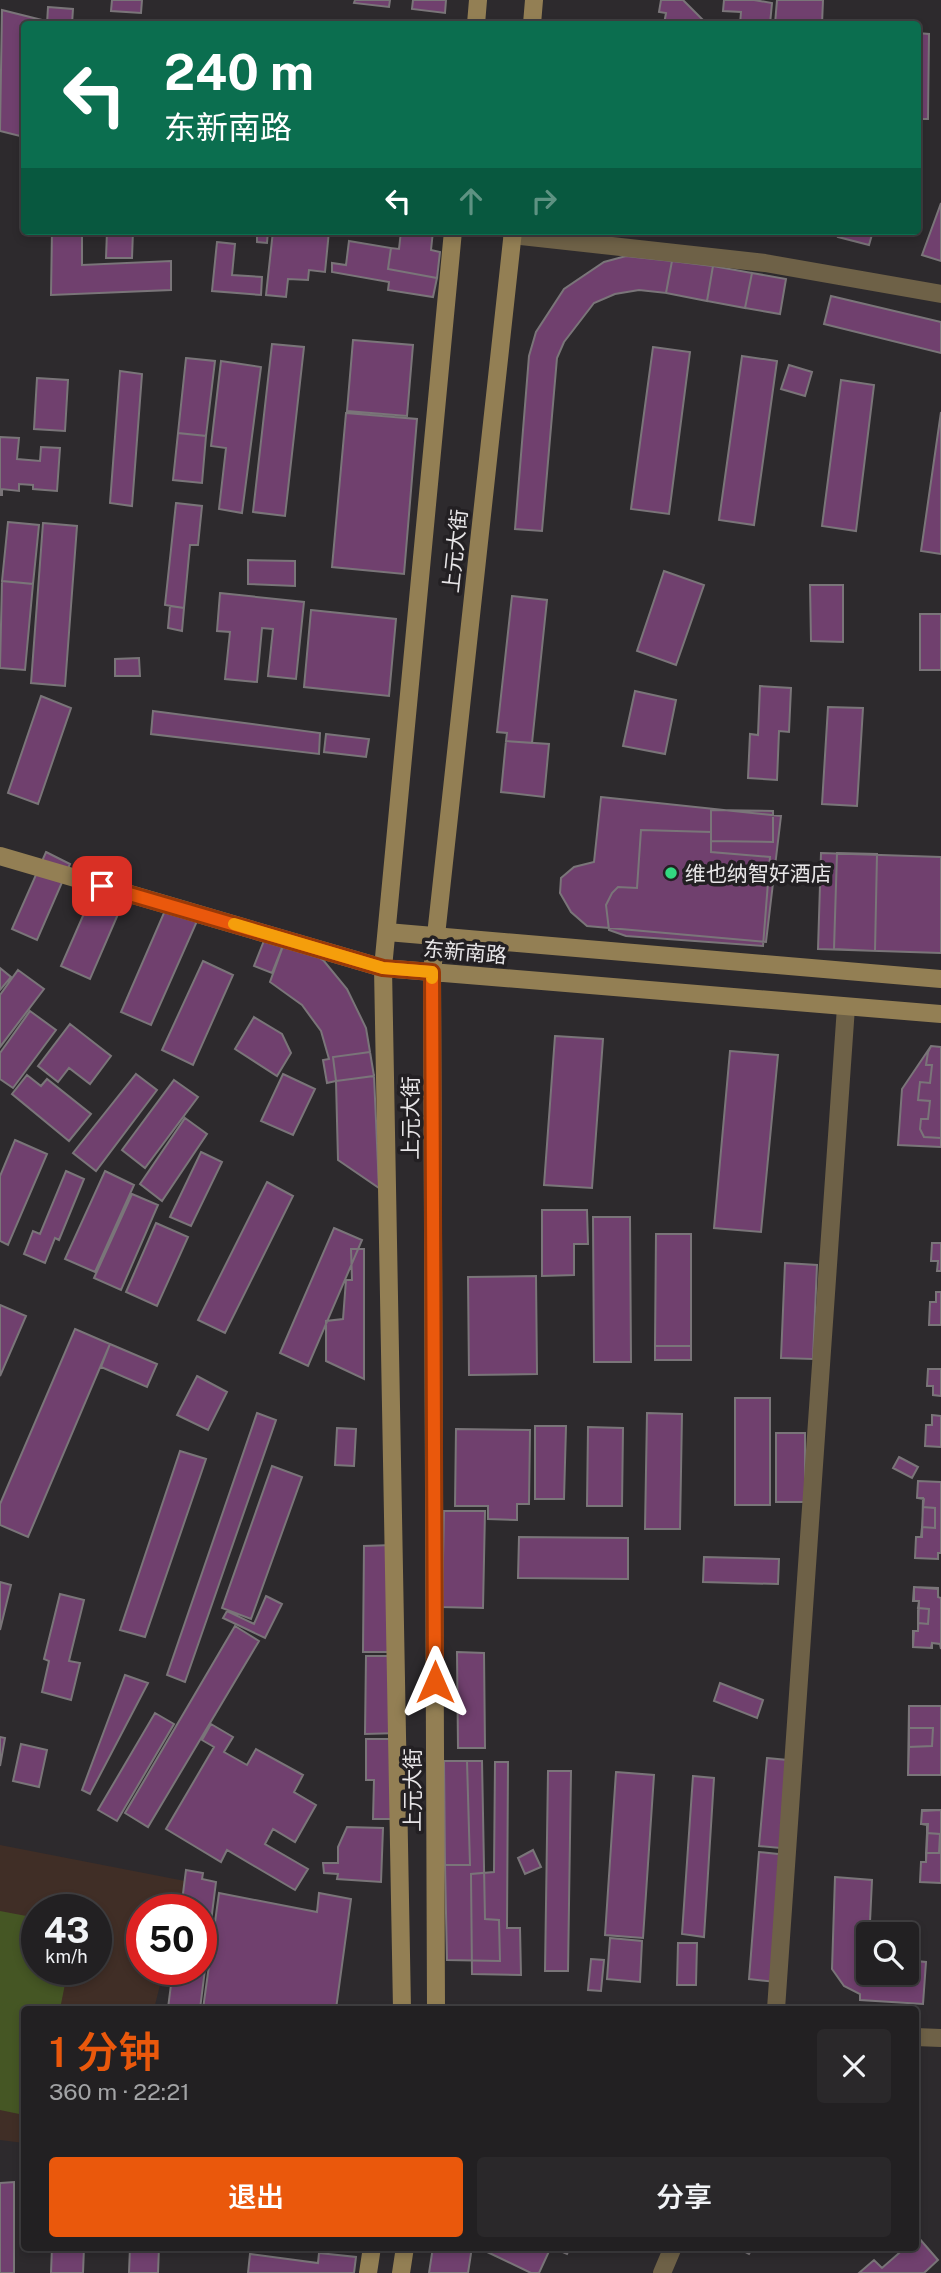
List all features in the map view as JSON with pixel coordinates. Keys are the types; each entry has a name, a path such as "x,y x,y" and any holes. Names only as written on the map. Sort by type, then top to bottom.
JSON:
{"main road":[{"path":"476,21 478,0"},
{"path":"532,21 534,0"},
{"name":"上元大街","path":"402,2006 383,968 453,235"},
{"name":"上元大街","path":"436,2006 432,972 512,235"},
{"name":"东新南路","path":"0,856 383,968 941,1014"},
{"name":"东新南路","path":"387,932 941,979"},
{"path":"368,2273 371,2251"},
{"path":"401,2273 404,2251"}],"street":[{"path":"529,235 765,263 941,294"},
{"path":"776,2006 846,1007"},
{"path":"919,2036 941,2038"},
{"path":"662,2273 671,2251"}],"shaded area":[{"path":"0,1845 185,1881 182,1894 126,1894 126,1985 160,1985 155,2006 21,2006 21,2143 0,2140"}],"green space":[{"path":"0,1911 21,1915 21,1985 65,1985 61,2006 21,2006 21,2114 0,2110"}],"building":[{"path":"112,0 142,0 141,13 111,11"},
{"path":"355,0 390,0 389,7 354,3"},
{"path":"413,0 446,0 445,13 412,9"},
{"path":"661,0 683,0 704,21 665,21 666,13 659,12"},
{"path":"724,0 772,3 770,21 740,21 741,12 723,11"},
{"path":"777,0 823,0 822,21 775,21"},
{"path":"48,7 73,9 72,21 47,21"},
{"path":"2,10 46,21 21,21 21,136 0,131"},
{"path":"921,33 929,34 928,119 921,119"},
{"path":"941,203 941,261 922,255"},
{"path":"52,235 82,235 82,265 171,261 171,290 51,295"},
{"path":"107,235 133,235 132,258 106,258"},
{"path":"249,235 268,235 267,243 257,242 257,236"},
{"path":"273,235 329,235 325,272 309,270 308,280 288,279 286,297 266,295"},
{"path":"401,235 433,235 431,250 440,252 437,278 388,269 391,248 399,249"},
{"path":"839,235 872,235 869,245 838,237"},
{"path":"349,241 391,248 388,269 437,278 433,297 388,290 389,282 332,272 332,263 346,265"},
{"path":"217,242 235,244 232,275 262,277 261,295 212,291"},
{"path":"626,256 672,261 666,293 639,290 615,294 594,303 564,342 557,358 542,531 515,529 529,356 536,332 564,289 604,262"},
{"path":"672,261 713,266 707,301 666,293"},
{"path":"713,266 752,273 745,308 707,301"},
{"path":"752,273 786,279 780,314 745,308"},
{"path":"831,296 941,322 941,353 824,324"},
{"path":"353,340 413,345 407,416 347,411"},
{"path":"272,344 304,347 285,516 253,512"},
{"path":"653,347 690,352 669,514 631,509"},
{"path":"742,356 777,361 754,525 719,520"},
{"path":"186,358 215,361 206,436 178,433"},
{"path":"221,361 261,367 242,513 219,509 226,448 211,446"},
{"path":"789,365 812,372 805,396 781,389"},
{"path":"120,371 142,374 132,506 110,503"},
{"path":"37,378 68,380 65,431 34,429"},
{"path":"841,380 874,385 856,531 822,526"},
{"path":"941,412 941,554 921,551"},
{"path":"346,413 417,419 404,574 332,567"},
{"path":"178,433 206,436 202,483 173,480"},
{"path":"0,437 19,438 17,459 40,461 41,447 60,448 57,491 33,489 33,485 19,484 19,491 2,489 0,495"},
{"path":"176,503 202,506 198,545 190,545 184,608 165,605"},
{"path":"8,522 39,525 33,584 2,581"},
{"path":"43,523 77,526 65,686 31,683"},
{"path":"248,560 295,561 295,586 248,584"},
{"path":"664,571 704,585 676,665 637,651"},
{"path":"2,581 33,584 25,670 0,668"},
{"path":"810,585 843,585 843,642 811,641"},
{"path":"220,593 304,602 296,679 268,676 273,629 262,628 257,682 225,679 230,632 217,631"},
{"path":"512,596 547,600 532,743 506,741 507,733 497,732"},
{"path":"170,606 184,608 182,631 168,628"},
{"path":"311,610 396,619 389,696 304,687"},
{"path":"920,614 941,614 941,670 920,670"},
{"path":"139,658 140,676 115,676 115,659"},
{"path":"760,686 791,688 789,732 779,731 777,780 748,778 750,734 758,735"},
{"path":"635,691 676,700 665,754 623,746"},
{"path":"41,696 71,708 38,804 8,793"},
{"path":"828,707 863,708 857,806 822,804"},
{"path":"153,711 320,733 319,754 151,734"},
{"path":"326,734 369,739 366,757 324,752"},
{"path":"506,741 549,744 544,797 501,792"},
{"name":"维也纳智好酒店","path":"601,797 781,816 766,942 587,926 571,912 560,893 561,878 574,867 594,862"},
{"path":"711,810 773,811 773,842 711,841"},
{"path":"641,830 711,832 711,852 770,857 763,946 626,936 609,930 606,905 612,893 618,887 637,888"},
{"path":"46,852 70,864 37,940 12,929"},
{"path":"821,853 941,857 941,953 818,949"},
{"path":"837,853 877,854 875,951 834,949"},
{"path":"96,886 125,898 90,979 61,966"},
{"path":"170,899 201,912 151,1025 121,1012"},
{"path":"269,928 287,935 272,973 254,966"},
{"path":"287,935 324,961 347,989 366,1028 370,1052 333,1057 336,1081 327,1083 323,1060 329,1059 321,1031 302,1005 270,982"},
{"path":"203,961 233,975 193,1065 162,1050"},
{"path":"0,968 11,977 0,990"},
{"path":"18,970 44,989 0,1047 0,995"},
{"path":"30,1011 56,1030 13,1088 0,1079 0,1053"},
{"path":"254,1017 282,1034 291,1053 277,1076 235,1049"},
{"path":"70,1024 111,1056 90,1084 69,1068 58,1082 38,1066"},
{"path":"555,1036 603,1039 592,1188 544,1185"},
{"path":"931,1046 941,1047 941,1138 924,1137 920,1129 921,1119 928,1119 930,1101 918,1100 920,1082 930,1083 932,1065 926,1065"},
{"path":"931,1046 941,1047 941,1147 898,1145 902,1089"},
{"path":"730,1051 778,1055 761,1232 714,1228"},
{"path":"370,1052 374,1076 336,1081 333,1057"},
{"path":"136,1074 157,1090 96,1171 73,1153"},
{"path":"283,1074 315,1089 293,1135 261,1121"},
{"path":"27,1075 41,1086 47,1079 91,1114 69,1141 12,1094"},
{"path":"374,1076 379,1188 338,1160 336,1081"},
{"path":"174,1080 198,1097 145,1168 122,1150"},
{"path":"185,1118 207,1134 162,1201 140,1184"},
{"path":"15,1140 47,1154 8,1245 0,1241 0,1176"},
{"path":"201,1152 222,1162 191,1226 170,1217"},
{"path":"66,1171 84,1179 59,1240 55,1238 45,1263 24,1254 33,1231 40,1234"},
{"path":"105,1171 134,1185 95,1272 65,1259"},
{"path":"267,1182 293,1196 225,1333 198,1320"},
{"path":"132,1194 158,1205 121,1290 94,1278"},
{"path":"542,1210 587,1210 588,1244 574,1244 574,1275 542,1276"},
{"path":"593,1217 630,1217 631,1362 594,1362"},
{"path":"156,1223 188,1237 157,1306 126,1292"},
{"path":"334,1228 362,1240 308,1366 280,1353"},
{"path":"656,1234 691,1234 691,1346 655,1346"},
{"path":"932,1243 941,1243 941,1271 937,1271 938,1261 931,1261"},
{"path":"351,1249 364,1249 364,1379 326,1361 326,1321 343,1319 346,1280 352,1280"},
{"path":"785,1263 817,1265 813,1359 781,1358"},
{"path":"536,1276 537,1374 469,1375 468,1277"},
{"path":"936,1292 941,1292 941,1325 929,1325 930,1302 936,1302"},
{"path":"0,1305 26,1316 0,1376"},
{"path":"75,1329 110,1344 28,1537 0,1525 0,1504"},
{"path":"110,1344 157,1364 147,1387 101,1367"},
{"path":"655,1346 691,1346 691,1360 655,1360"},
{"path":"928,1369 941,1369 941,1396 933,1395 933,1386 927,1386"},
{"path":"197,1376 227,1392 208,1430 177,1415"},
{"path":"735,1398 770,1398 770,1505 735,1505"},
{"path":"257,1413 276,1420 185,1682 167,1675"},
{"path":"647,1413 682,1414 680,1529 645,1529"},
{"path":"932,1415 941,1416 941,1447 925,1446 926,1425 932,1425"},
{"path":"535,1426 566,1426 564,1499 535,1499"},
{"path":"588,1427 623,1428 622,1506 587,1506"},
{"path":"337,1428 356,1429 354,1466 335,1465"},
{"path":"456,1429 530,1430 529,1504 517,1504 517,1520 488,1519 488,1506 455,1506"},
{"path":"776,1433 805,1433 805,1502 776,1502"},
{"path":"180,1451 206,1459 145,1637 120,1630"},
{"path":"899,1457 918,1467 912,1478 893,1468"},
{"path":"272,1466 302,1477 251,1619 222,1608"},
{"path":"918,1481 941,1482 941,1553 938,1553 938,1559 915,1558 916,1537 921,1537 922,1527 935,1528 935,1508 923,1507 924,1499 917,1498"},
{"path":"918,1481 941,1482 941,1553 938,1553 938,1559 915,1558 916,1537 922,1537 923,1498 917,1498"},
{"path":"923,1507 935,1508 935,1528 922,1527"},
{"path":"444,1511 485,1511 483,1608 442,1607"},
{"path":"519,1537 628,1538 628,1579 518,1578"},
{"path":"393,1545 393,1652 363,1652 364,1546"},
{"path":"704,1557 779,1559 778,1584 703,1582"},
{"path":"0,1582 11,1585 0,1630"},
{"path":"914,1587 938,1589 938,1597 941,1598 941,1649 940,1644 932,1643 932,1648 913,1647 913,1631 918,1631 918,1623 928,1624 929,1609 918,1608 919,1601 914,1601"},
{"path":"914,1587 938,1588 938,1597 941,1598 941,1649 940,1644 932,1643 931,1648 913,1647 914,1631 918,1631 919,1601 913,1601"},
{"path":"60,1594 84,1600 69,1661 80,1663 71,1700 42,1692 49,1661 44,1659"},
{"path":"266,1596 282,1604 265,1638 223,1618 227,1611 254,1624"},
{"path":"918,1608 929,1609 928,1624 918,1623"},
{"path":"235,1626 259,1641 148,1827 125,1813"},
{"path":"457,1652 484,1653 485,1748 458,1748"},
{"path":"366,1656 400,1656 399,1733 365,1734"},
{"path":"125,1675 148,1683 90,1794 82,1790"},
{"path":"720,1683 763,1700 757,1718 714,1701"},
{"path":"909,1706 941,1706 941,1775 908,1775 909,1747 932,1746 933,1728 909,1728"},
{"path":"909,1706 941,1706 941,1775 908,1775"},
{"path":"155,1713 174,1724 117,1821 98,1810"},
{"path":"211,1724 233,1737 224,1752 247,1765 256,1749 303,1775 294,1792 316,1805 295,1842 273,1829 265,1844 308,1869 295,1890 227,1850 221,1862 166,1829 214,1747 202,1740"},
{"path":"909,1728 933,1728 932,1746 909,1747"},
{"path":"0,1737 5,1738 0,1766"},
{"path":"366,1739 400,1739 400,1819 373,1819 374,1780 366,1780"},
{"path":"21,1744 47,1750 39,1787 13,1781"},
{"path":"767,1758 798,1761 791,1849 759,1846"},
{"path":"444,1761 467,1761 470,1865 445,1865"},
{"path":"467,1761 482,1761 485,1919 499,1920 500,1961 447,1960 445,1865 470,1865"},
{"path":"495,1762 508,1762 507,1928 520,1928 521,1975 472,1974 471,1874 494,1872"},
{"path":"548,1771 571,1771 568,1971 545,1971"},
{"path":"616,1772 654,1775 643,1938 605,1935"},
{"path":"693,1776 714,1778 704,1937 682,1934"},
{"path":"922,1810 941,1810 941,1883 920,1882 921,1862 926,1862 926,1853 939,1853 940,1834 927,1833 927,1825 921,1824"},
{"path":"941,1810 941,1883 920,1882 921,1862 926,1862 928,1824 921,1824 922,1811"},
{"path":"347,1827 383,1828 381,1882 337,1879 338,1874 324,1873 323,1863 338,1863 338,1847"},
{"path":"927,1833 940,1834 939,1853 926,1853"},
{"path":"533,1850 541,1867 525,1874 518,1858"},
{"path":"759,1852 787,1855 776,1982 749,1979"},
{"path":"186,1870 203,1873 202,1879 216,1882 214,1894 183,1894"},
{"path":"835,1877 872,1880 870,1922 856,1922 856,1985 919,1985 919,1961 926,1962 923,2004 860,2000 860,1994 844,1986 832,1969"},
{"path":"219,1893 317,1912 319,1893 351,1899 336,2006 203,2006 206,1985 217,1985"},
{"path":"610,1938 642,1941 640,1982 607,1979"},
{"path":"678,1943 697,1943 696,1985 677,1985"},
{"path":"591,1959 604,1960 601,1991 588,1990"},
{"path":"171,1985 203,1985 200,2006 168,2006"},
{"path":"14,2182 14,2273 0,2273 0,2183"},
{"path":"919,2238 938,2260 924,2273 859,2273 874,2260 882,2268 901,2251 919,2251"},
{"path":"52,2251 84,2251 83,2273 51,2273"},
{"path":"130,2251 159,2251 158,2273 129,2273"},
{"path":"432,2251 471,2251 468,2273 429,2273"},
{"path":"485,2251 549,2251 539,2273 531,2273"},
{"path":"319,2253 356,2257 354,2273 248,2273 250,2254 318,2263"}],"slow traffic":[{"path":"234,924 383,968 432,972 432,978"}],"place":[{"name":"维也纳智好酒店","path":"671,873"}],"route":[{"path":"102,886 383,968 432,972 435,1682"}]}
